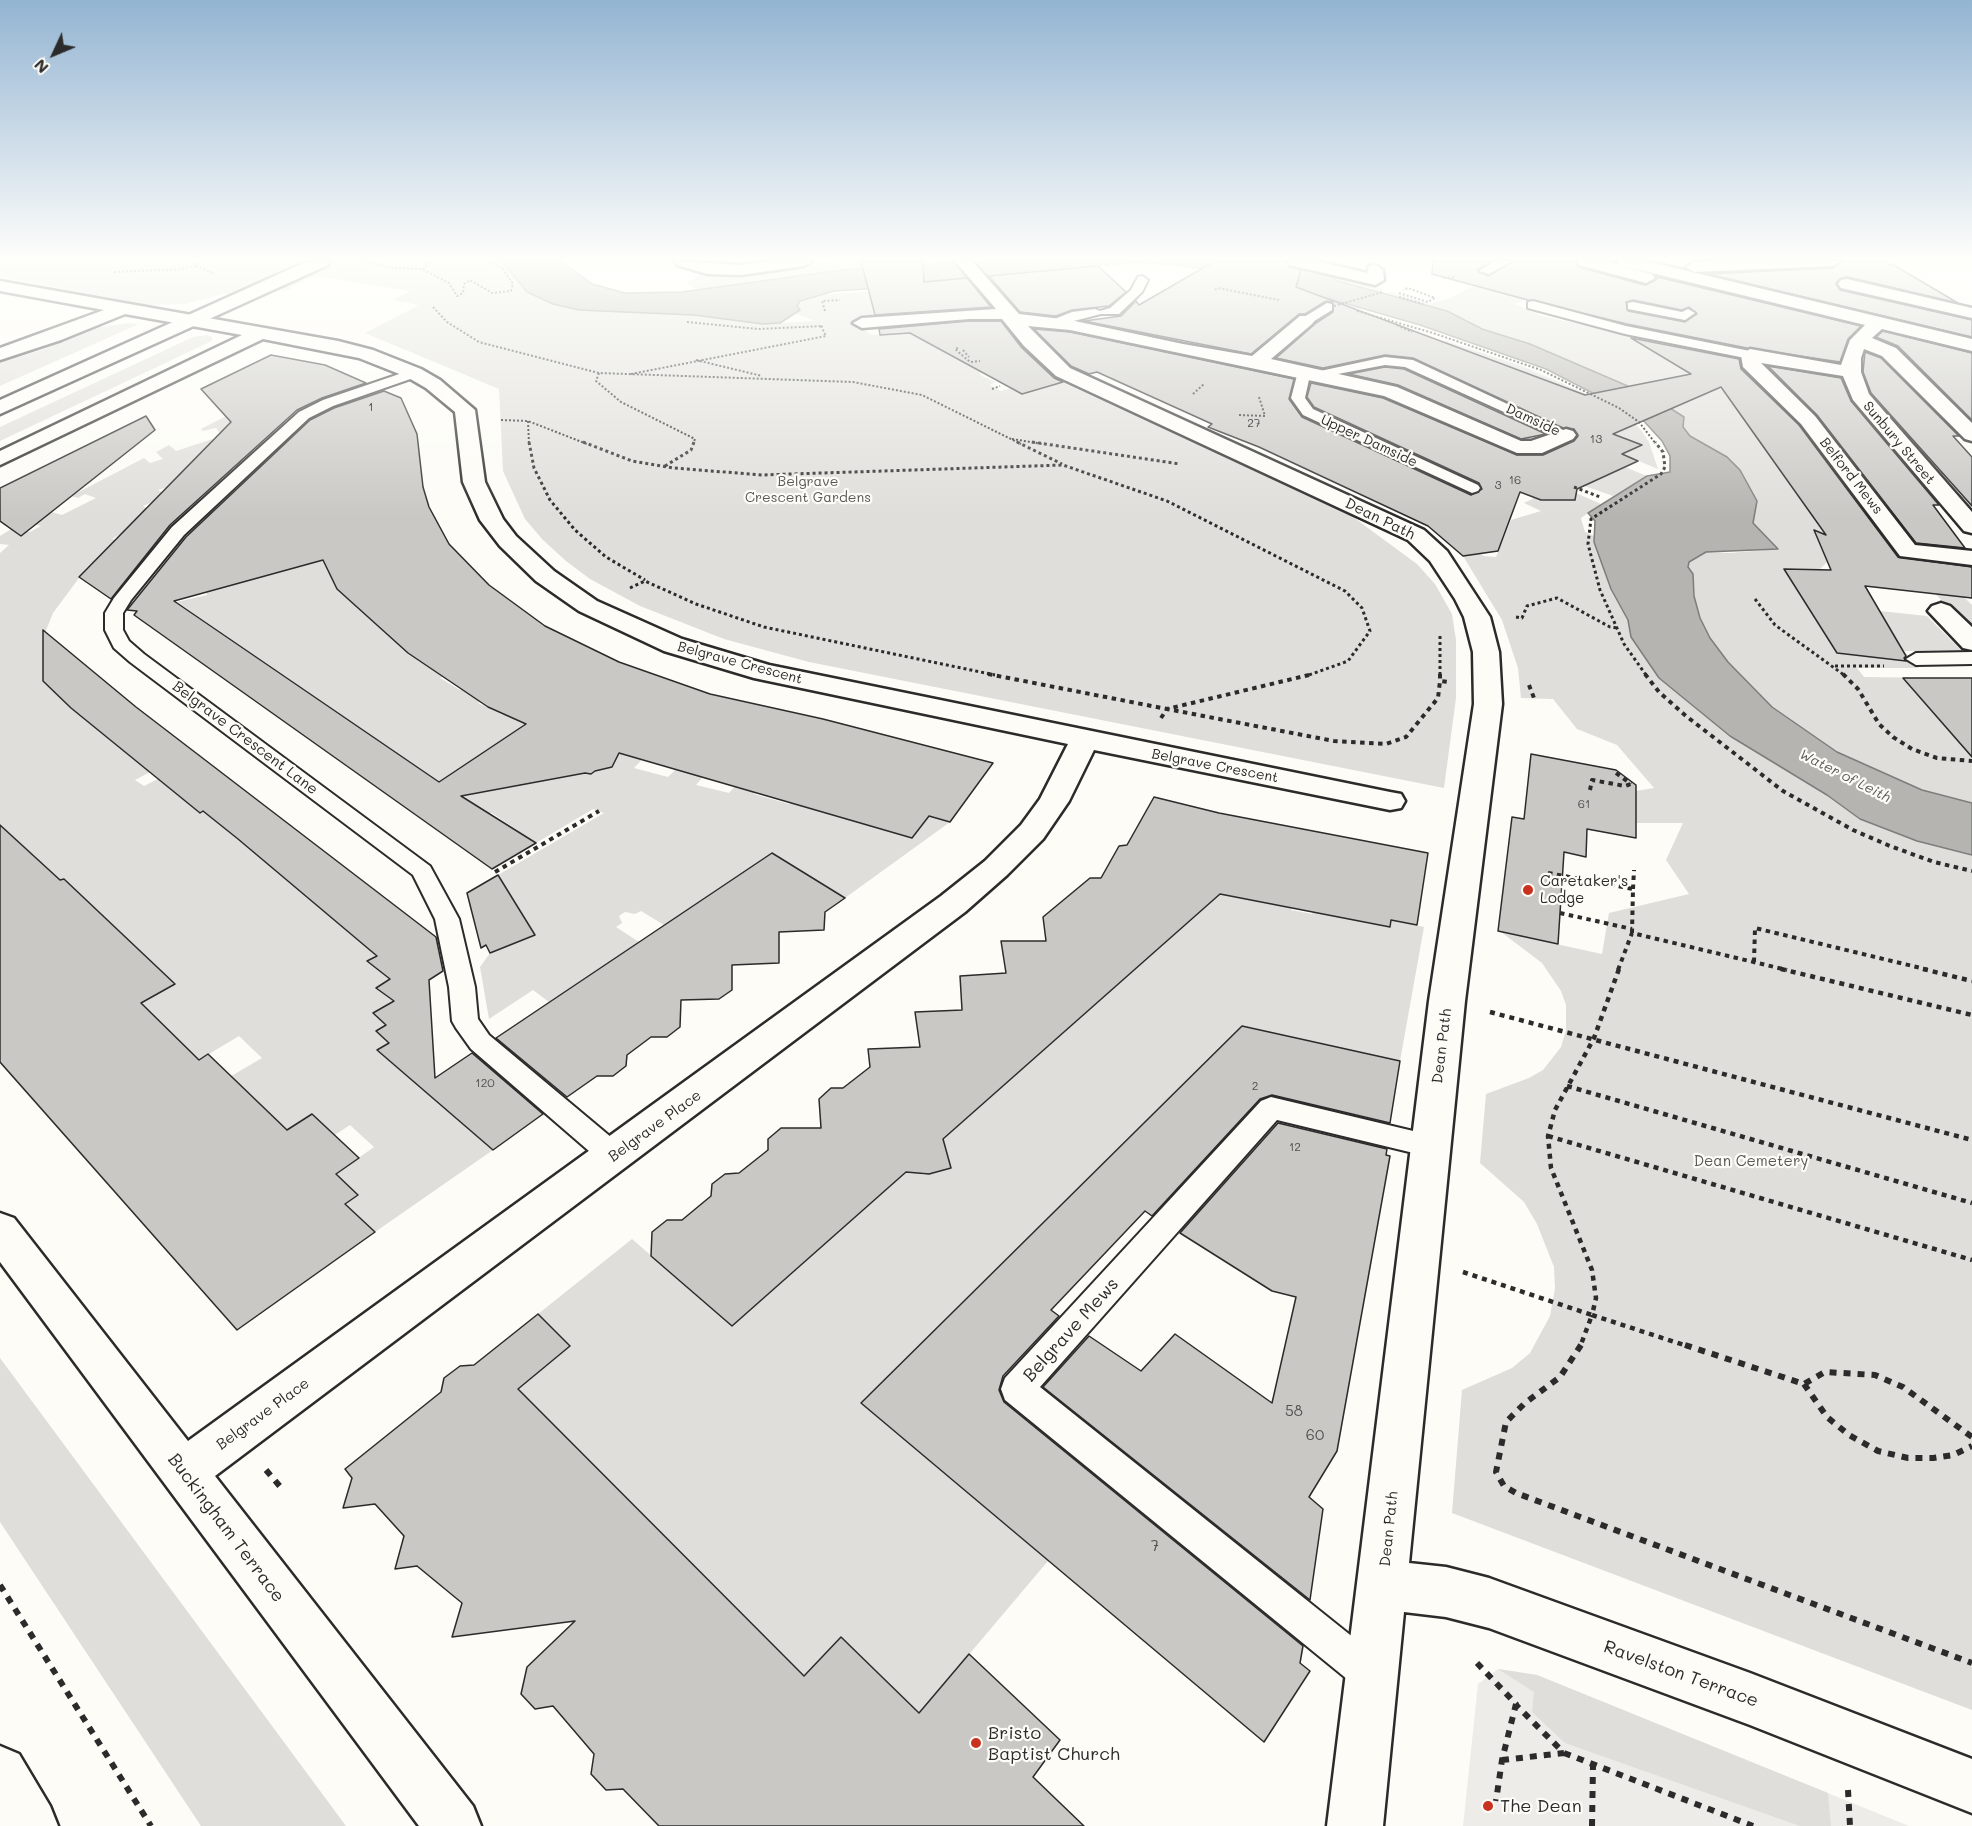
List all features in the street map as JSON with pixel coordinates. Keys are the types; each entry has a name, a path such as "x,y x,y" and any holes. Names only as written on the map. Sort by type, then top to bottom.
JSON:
{"street":[{"path":"0,354 23,346"},
{"path":"0,408 134,346"},
{"path":"0,459 234,346"},
{"path":"330,346 366,354 414,373 458,403 465,410 468,421"},
{"name":"Dean Path","path":"1036,346 1051,363 1187,448 1416,536 1439,556 1477,617 1486,651 1488,704 1430,1146 1355,1826"},
{"name":"Damside","path":"1166,346 1311,372 1404,396 1517,447 1534,448 1566,435"},
{"path":"1256,362 1275,346"},
{"path":"1750,355 1851,372 1851,358 1857,346"},
{"path":"1874,346 1888,352 1972,435"},
{"name":"Belford Mews","path":"1750,355 1753,367 1808,420 1908,551 1972,558"},
{"name":"Sunbury Street","path":"1851,372 1860,396 1972,526"},
{"name":"Belgrave Crescent","path":"468,421 474,482 492,520 508,540 545,576 588,606 674,645 732,664 1084,741 1390,801"},
{"path":"1941,611 1972,642"},
{"name":"Belgrave Place","path":"183,1472 901,945 996,868 1044,816 1084,741"},
{"name":"Buckingham Terrace","path":"0,1230 453,1826"},
{"name":"Ravelston Terrace","path":"1383,1585 1446,1592 1489,1603 1750,1699 1972,1786"},
{"path":"0,1773 30,1826"}],"lane":[{"path":"1706,346 1750,355"},
{"name":"Damside","path":"1311,372 1385,362 1408,363 1566,435"},
{"path":"1298,392 1311,372"},
{"name":"Belgrave Crescent Lane","path":"414,373 335,400 304,415 178,531 123,598 114,613 112,621 114,630 121,644 137,658 422,871 447,919 462,987 465,1021 480,1042 614,1156"},
{"name":"Upper Damside","path":"1298,392 1300,404 1319,418 1472,488"},
{"path":"1916,659 1972,658"},
{"name":"Belgrave Mews","path":"1371,1675 1017,1389 1270,1107 1430,1146"}],"path":[{"path":"495,346 599,373 853,382 921,396 1063,465 1167,501 1345,591 1362,608 1370,631 1363,644 1348,661 1304,678 1167,709"},
{"path":"627,375 770,346"},
{"path":"1472,346 1541,370 1619,408 1639,422 1659,446 1665,459 1661,474 1593,517 1589,523 1588,544 1600,590 1624,644 1659,692 1716,741 1774,785 1853,830 1934,862 1972,871"},
{"path":"948,351 961,349"},
{"path":"961,349 969,357"},
{"path":"961,349 970,362 980,361"},
{"path":"695,360 768,378"},
{"path":"599,373 596,381 621,402 695,439 691,450 664,467"},
{"path":"992,389 1000,386"},
{"path":"1234,415 1265,416 1259,395 1282,390 1298,392"},
{"path":"468,421 528,421 632,461 664,467 762,475 1063,465"},
{"path":"528,421 534,468 550,500 574,530 606,557 645,581 707,608 764,627 822,641 1167,709 1335,741 1373,745 1406,737 1430,710 1438,698 1440,686"},
{"path":"1008,438 1187,448"},
{"path":"1574,487 1600,498"},
{"path":"588,606 645,581"},
{"path":"1509,615 1522,618 1527,606 1557,598 1610,627 1618,628"},
{"path":"1755,599 1775,625 1835,666 1858,689 1879,724 1893,737 1912,749 1937,758 1972,761"},
{"path":"1440,635 1440,681"},
{"path":"1590,790 1592,780 1625,786 1631,784 1616,773"},
{"path":"495,872 599,811"},
{"path":"1634,870 1632,931 1594,1038 1555,1110 1548,1136 1551,1168 1592,1270 1596,1298 1581,1345 1560,1377 1525,1403 1506,1422 1496,1472 1504,1486 1516,1493 1972,1663"},
{"path":"1548,873 1633,889"},
{"path":"1560,913 1972,1015"},
{"path":"1754,962 1755,928 1972,981"},
{"path":"1483,1010 1972,1140"},
{"path":"1567,1086 1972,1203"},
{"path":"1548,1136 1972,1260"},
{"path":"1460,1271 1804,1384 1827,1417 1849,1435 1878,1451 1908,1458 1934,1458 1953,1455 1972,1446"},
{"path":"1804,1384 1825,1372 1875,1375 1903,1386 1972,1437"},
{"path":"0,1585 151,1826"},
{"path":"1477,1663 1564,1753 1754,1826"},
{"path":"1496,1800 1502,1760 1516,1704"},
{"path":"1502,1760 1564,1753"},
{"path":"1592,1826 1593,1765"},
{"path":"1849,1801 1850,1826"}],"shaded area":[{"path":"1498,1669 1537,1675 1909,1826 1463,1826 1478,1684"}],"green space":[{"path":"51,346 89,346 0,386 0,362"},
{"path":"173,346 201,346 0,441 0,427"},
{"name":"Belgrave Crescent Gardens","path":"397,346 945,346 980,367 980,375 995,382 990,385 1001,391 1011,388 1022,394 1062,382 1349,514 1417,564 1435,584 1452,614 1456,640 1456,698 1444,788 809,662 724,639 640,606 590,579 566,561 525,519 503,471 499,389"},
{"path":"1447,346 1462,346 1522,366 1593,397 1630,419 1641,430 1649,442 1658,469 1622,454 1641,445 1613,434 1629,427"},
{"path":"1535,346 1683,347 1656,351 1737,398 1762,445 1835,550 1824,552 1827,562 1817,572 1784,569 1837,653 1868,655 1899,644 1880,611 1927,616 1962,651 1904,651 1919,668 1857,668 1864,677 1932,678 1914,690 1972,757 1972,803 1922,790 1837,752 1772,707 1728,662 1710,638 1700,618 1694,596 1693,574 1688,568 1689,562 1706,552 1730,553 1777,549 1753,523 1727,457 1690,436 1651,396"},
{"path":"324,365 351,377 318,388 331,396 299,407 187,481 158,490 167,496 143,506 151,511 134,526 112,539 144,546 101,555 85,570 53,613 43,638 43,652 47,669 63,700 150,772 135,780 144,786 158,779 199,813 205,810 377,956 368,961 390,979 377,988 394,1001 374,1013 386,1025 376,1031 389,1043 379,1049 493,1150 375,1232 345,1204 358,1195 336,1174 374,1147 350,1125 312,1150 221,1082 262,1058 239,1036 199,1060 141,1003 175,984 64,879 31,895 0,826 0,553 9,545 0,544 0,536 13,528 30,532 41,526 24,522 45,510 62,515 96,498 85,494 78,498 71,496 144,458 150,463 163,459 156,452 169,445 176,451 222,436 216,428 203,431 201,429"},
{"path":"1620,465 1647,476 1613,496 1579,484"},
{"name":"Dean Cemetery","path":"1576,493 1601,504 1581,518 1585,532 1594,536 1611,589 1628,620 1631,637 1659,678 1730,736 1827,795 1860,819 1917,841 1972,855 1972,1710 1452,1513 1462,1390 1512,1368 1530,1353 1550,1316 1555,1288 1554,1267 1537,1224 1524,1202 1480,1163 1486,1094 1529,1078 1543,1070 1561,1047 1566,1030 1566,1005 1561,991 1542,963 1501,932 1602,954 1609,913 1689,894 1666,860 1683,823 1636,823 1636,791 1654,788 1617,745 1577,729 1553,699 1521,698 1518,668 1502,620 1463,556 1480,554 1496,557 1511,520 1541,511 1524,503 1534,498 1543,501 1552,497 1566,500"},
{"path":"320,554 327,568 400,612 373,622 407,652 426,665 452,654 467,665 440,678 460,690 487,677 504,687 478,703 503,715 530,699 549,708 502,741 591,774 633,740 654,747 634,768 668,777 690,755 716,761 696,785 729,793 749,770 771,775 754,794 789,804 808,782 829,788 811,809 845,819 863,797 950,822 845,898 808,875 664,925 641,911 635,914 625,912 619,916 622,923 616,927 639,942 549,1002 533,990 489,1019 480,967 490,953 535,935 498,875 604,813 593,809 536,843 492,813 486,814 177,602 207,595 205,588"},
{"path":"1935,594 1964,597 1972,605 1972,628"},
{"path":"1214,893 1293,901 1291,910 1312,914 1315,905 1368,916 1367,923 1389,927 1391,920 1424,927 1400,1061 1242,1026 862,1403 1048,1561 884,1755 875,1670 841,1637 804,1676 518,1389 570,1346 538,1314 632,1239 732,1326 909,1169 924,1175 943,1168 948,1156 938,1144 1202,909"},
{"path":"0,1358 346,1826 201,1826 0,1522"},
{"path":"1498,1669 1537,1675 1828,1793 1831,1826 1800,1826 1565,1743 1532,1712 1534,1692"}],"water":[{"name":"Water of Leith","path":"1481,346 1535,346 1651,396 1684,417 1683,427 1690,436 1727,457 1740,470 1757,501 1753,523 1778,549 1706,552 1689,562 1688,567 1693,574 1694,596 1700,618 1710,638 1728,662 1772,707 1837,752 1922,790 1972,803 1972,855 1917,841 1860,819 1827,795 1730,736 1659,678 1631,637 1628,620 1611,589 1594,542 1595,521 1588,513 1647,476 1670,472 1670,456 1662,441 1641,418 1546,369"}],"building":[{"path":"934,346 1021,346 1054,378 1063,382 1022,394"},
{"path":"1051,346 1138,346 1294,379 1289,399 1302,417 1471,495 1482,489 1479,483 1314,407 1307,397 1311,383 1383,398 1517,455 1543,455 1574,441 1578,436 1574,429 1563,428 1413,358 1385,355 1323,368 1276,358 1289,346 1454,346 1585,395 1691,374 1645,346 1673,346 1739,359 1741,369 1799,425 1898,557 1972,567 1972,598 1865,586 1906,656 1904,658 1906,661 1837,653 1784,569 1831,570 1814,530 1826,535 1721,387 1613,434 1642,445 1622,454 1638,461 1577,489 1575,500 1541,500 1520,492 1498,551 1463,556 1428,526 1259,447 1208,427 1212,424 1097,372 1089,374 1071,366"},
{"path":"1212,346 1260,346 1251,354"},
{"path":"1738,346 1845,346 1840,362"},
{"path":"1898,346 1945,346 1972,353 1972,420"},
{"path":"1865,352 1881,358 1959,436 1953,436 1972,457 1972,506 1871,393 1863,372"},
{"path":"271,355 325,365 366,383 322,398 297,410 170,525 111,599 79,577 231,422 201,389"},
{"path":"1768,366 1841,378 1851,401 1939,505 1933,505 1965,548 1916,543 1817,415"},
{"path":"1385,367 1404,369 1546,434 1521,439 1398,385 1349,374"},
{"path":"384,391 401,398 417,434 423,487 429,507 449,544 489,585 545,626 619,662 710,694 823,719 993,763 950,822 929,816 912,838 619,753 612,767 591,774 585,773 461,796 536,843 492,869 134,615 137,611 127,610 186,537 310,420 334,408","holes":["323,560 337,589 408,653 488,707 526,724 439,782 174,601"]},
{"path":"146,416 155,430 21,536 0,521 0,488"},
{"path":"43,630 136,707 436,937 443,971 429,980 435,1078 472,1053 543,1114 493,1150 377,1050 389,1043 376,1031 386,1025 373,1013 394,1001 376,988 390,979 367,961 377,956 238,839 203,811 200,813 71,708 43,681"},
{"path":"1903,678 1972,678 1972,757"},
{"path":"1531,754 1616,770 1636,785 1636,838 1587,829 1586,857 1564,852 1558,944 1498,931 1512,817 1524,819"},
{"path":"1154,797 1219,813 1428,853 1417,925 1391,920 1390,927 1220,894 943,1139 951,1168 929,1174 906,1172 732,1326 651,1256 652,1232 667,1220 682,1220 711,1196 712,1184 725,1174 739,1173 768,1150 768,1139 781,1128 821,1128 819,1099 831,1088 843,1088 870,1067 868,1049 920,1047 915,1012 962,1010 960,976 1006,973 1001,941 1046,941 1043,917 1090,878 1101,878 1119,846 1127,845"},
{"path":"0,825 60,880 64,879 175,984 141,1003 199,1060 208,1054 287,1130 312,1114 359,1158 336,1174 358,1195 345,1204 375,1232 237,1330 0,1062"},
{"path":"772,853 845,898 825,912 824,930 779,932 779,963 732,965 732,990 719,999 681,1000 680,1027 667,1037 651,1037 627,1055 626,1066 613,1076 597,1076 567,1097 496,1038"},
{"path":"498,875 535,935 490,953 486,945 481,948 467,893"},
{"path":"1242,1026 1400,1061 1390,1123 1272,1095 1260,1099 1152,1216 1145,1211 1051,1310 1059,1316 1003,1376 999,1390 1004,1402 1303,1646 1300,1663 1310,1671 1264,1742 861,1403"},
{"path":"1278,1123 1387,1149 1386,1155 1390,1156 1337,1451 1309,1497 1323,1509 1310,1600 1043,1387 1089,1336 1141,1371 1175,1334 1272,1403 1296,1297 1272,1291 1180,1233"},
{"path":"538,1314 570,1346 518,1389 804,1676 841,1637 919,1713 969,1654 1060,1740 1033,1777 1084,1826 659,1826 623,1789 606,1790 591,1774 594,1754 553,1706 535,1709 521,1694 527,1667 575,1621 452,1637 462,1603 417,1566 395,1569 404,1536 375,1504 343,1508 352,1478 345,1469 441,1392 444,1378 460,1366 474,1365"}],"place":[{"name":"Caretaker's Lodge","path":"1528,890"},
{"name":"Bristo Baptist Church","path":"976,1743"},
{"name":"The Dean","path":"1488,1806"}]}
